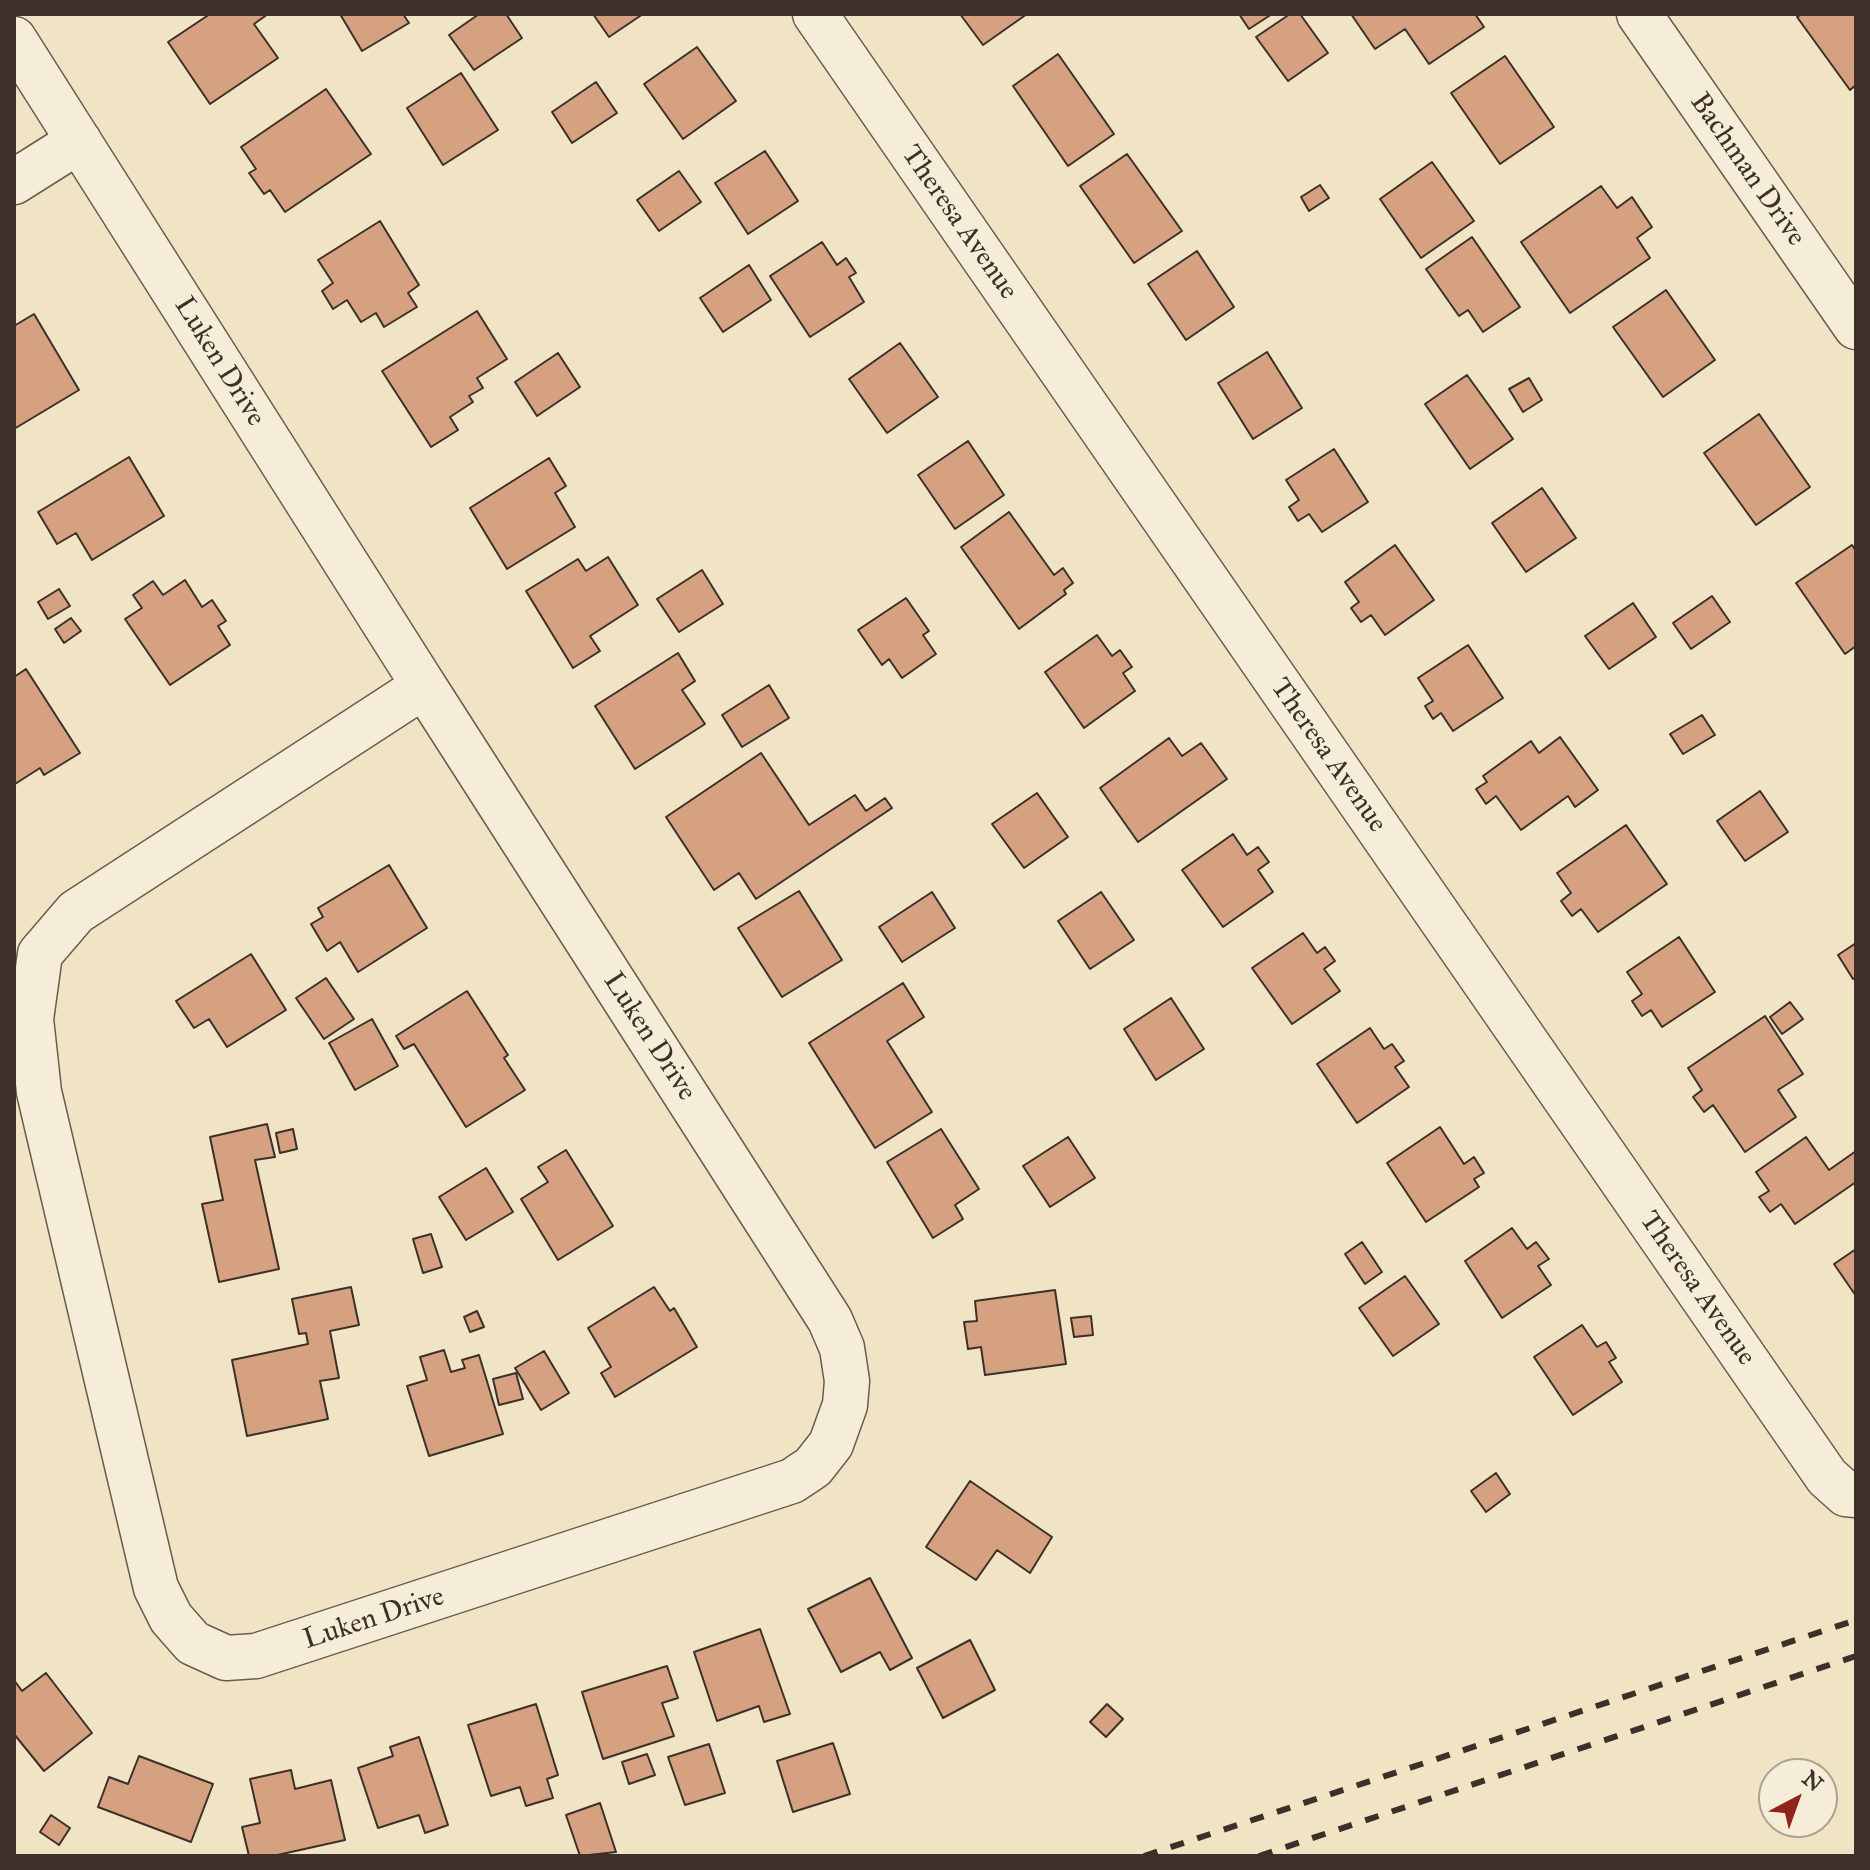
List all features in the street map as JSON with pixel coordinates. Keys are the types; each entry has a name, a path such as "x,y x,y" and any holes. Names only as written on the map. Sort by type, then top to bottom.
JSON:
{"street":[{"name":"Theresa Avenue","path":"815,14 1818,1464 1851,1494"},
{"name":"Bachman Drive","path":"1639,14 1856,327"},
{"name":"Luken Drive","path":"14,39 830,1320 842,1348 847,1381 845,1405 831,1444 813,1467 792,1481 256,1656 226,1658 193,1643 171,1618 156,1588 39,1092 31,1019 40,954 76,912 424,686"},
{"path":"14,182 79,141"}],"building":[{"path":"210,14 268,14 254,24 278,58 210,104 168,42"},
{"path":"340,14 403,14 409,23 362,51"},
{"path":"479,14 506,14 522,38 474,70 449,35"},
{"path":"593,14 643,14 609,37"},
{"path":"960,14 1027,14 983,45"},
{"path":"1239,14 1272,14 1249,29"},
{"path":"1290,14 1300,14 1328,53 1288,81 1256,37"},
{"path":"1351,14 1475,14 1484,27 1429,64 1405,29 1375,49"},
{"path":"1802,14 1856,14 1856,85 1850,90 1797,17"},
{"path":"697,47 736,101 683,139 644,84"},
{"path":"1058,54 1114,134 1068,166 1013,86"},
{"path":"1505,56 1554,127 1500,164 1451,93"},
{"path":"461,73 498,130 443,165 407,108"},
{"path":"596,82 617,113 572,143 552,112"},
{"path":"326,89 371,154 285,212 270,190 264,194 249,173 256,169 241,147"},
{"path":"765,151 798,201 748,234 715,183"},
{"path":"1127,154 1182,231 1134,263 1080,186"},
{"path":"1432,162 1474,221 1421,258 1380,199"},
{"path":"679,171 701,202 659,231 637,200"},
{"path":"1320,185 1329,198 1309,211 1301,197"},
{"path":"1601,186 1617,208 1632,197 1652,227 1637,238 1650,258 1570,313 1521,242"},
{"path":"380,221 419,285 408,293 417,307 384,327 376,313 361,322 347,300 333,309 322,291 333,283 318,260"},
{"path":"1472,237 1520,307 1483,332 1468,310 1459,316 1426,269"},
{"path":"822,242 837,265 846,258 856,273 849,277 864,302 810,337 770,276"},
{"path":"1197,251 1234,307 1186,340 1148,284"},
{"path":"749,265 771,300 723,332 700,298"},
{"path":"1666,290 1715,360 1663,397 1613,327"},
{"path":"477,311 507,359 477,378 483,388 469,396 473,402 450,417 458,430 431,447 382,371"},
{"path":"34,314 79,390 14,429 14,326"},
{"path":"900,343 938,397 887,433 849,379"},
{"path":"1267,352 1302,408 1253,439 1218,383"},
{"path":"558,353 580,387 537,416 515,382"},
{"path":"1467,375 1513,439 1470,469 1425,404"},
{"path":"1529,378 1542,400 1523,412 1509,389"},
{"path":"1759,414 1810,487 1756,525 1704,453"},
{"path":"968,441 1004,495 955,529 918,475"},
{"path":"1334,449 1368,502 1322,532 1309,514 1298,521 1289,507 1299,500 1286,480"},
{"path":"129,457 164,516 92,560 76,533 57,544 38,512"},
{"path":"549,458 566,486 555,493 575,527 507,569 470,508"},
{"path":"1542,488 1576,538 1526,572 1492,523"},
{"path":"1009,512 1054,575 1063,568 1073,583 1064,590 1066,594 1019,629 961,547"},
{"path":"1395,545 1434,600 1385,635 1371,615 1361,622 1351,608 1359,602 1345,582"},
{"path":"1852,545 1856,551 1856,646 1845,654 1796,583"},
{"path":"608,557 638,605 590,636 600,651 573,668 526,591 578,559 586,571"},
{"path":"702,570 723,604 679,632 657,599"},
{"path":"185,580 202,607 212,600 226,621 218,626 230,645 170,685 125,619 142,608 133,595 153,581 163,595"},
{"path":"59,589 70,606 48,619 38,602"},
{"path":"1712,596 1730,622 1691,649 1673,623"},
{"path":"906,598 929,631 923,635 936,654 902,678 889,659 882,665 858,630"},
{"path":"1633,603 1656,637 1609,669 1585,636"},
{"path":"71,618 81,631 64,643 55,629"},
{"path":"1097,635 1112,656 1120,650 1132,667 1123,673 1135,691 1084,728 1045,672"},
{"path":"1468,645 1503,698 1453,731 1441,713 1433,719 1425,706 1433,701 1418,678"},
{"path":"678,653 695,681 682,690 705,724 635,769 595,706"},
{"path":"26,669 80,753 44,775 40,768 15,784 14,677"},
{"path":"769,685 789,718 742,747 722,715"},
{"path":"1702,715 1715,735 1683,754 1670,734"},
{"path":"1560,737 1598,790 1575,807 1568,796 1521,830 1496,796 1486,804 1476,789 1487,782 1483,776 1531,741 1539,753"},
{"path":"1169,738 1182,756 1201,743 1227,779 1138,842 1100,788"},
{"path":"761,753 809,825 855,795 866,811 885,798 892,808 756,899 739,873 714,890 666,817"},
{"path":"1760,791 1788,832 1745,861 1717,821"},
{"path":"1037,793 1068,837 1024,868 992,824"},
{"path":"1626,825 1667,884 1598,932 1581,909 1572,916 1561,901 1571,893 1557,873"},
{"path":"1233,834 1247,855 1258,847 1269,862 1258,870 1273,892 1223,927 1182,870"},
{"path":"389,865 427,928 358,972 340,942 327,951 311,924 323,917 318,908"},
{"path":"799,891 842,960 782,997 738,928"},
{"path":"932,892 955,928 902,962 879,927"},
{"path":"1101,892 1134,940 1090,969 1058,921"},
{"path":"1303,933 1317,953 1325,947 1335,961 1324,969 1340,991 1292,1024 1252,968"},
{"path":"1679,937 1715,992 1662,1027 1651,1010 1642,1016 1632,1001 1642,994 1627,972"},
{"path":"1856,943 1856,977 1853,979 1838,955"},
{"path":"251,954 286,1010 227,1047 209,1019 194,1028 176,1001"},
{"path":"326,978 354,1019 324,1039 296,998"},
{"path":"903,983 924,1017 887,1041 932,1112 875,1148 809,1043"},
{"path":"467,991 508,1055 504,1058 525,1090 466,1127 414,1044 404,1049 396,1036"},
{"path":"1171,998 1204,1049 1156,1080 1124,1029"},
{"path":"1790,1002 1803,1019 1782,1034 1770,1017"},
{"path":"1765,1016 1803,1074 1778,1090 1796,1117 1745,1152 1713,1105 1704,1112 1693,1097 1702,1090 1688,1068"},
{"path":"372,1019 398,1066 355,1090 329,1043"},
{"path":"1370,1028 1384,1049 1392,1044 1404,1061 1395,1067 1409,1087 1357,1123 1317,1064"},
{"path":"267,1124 275,1157 255,1160 279,1269 219,1282 202,1204 223,1200 210,1137"},
{"path":"1440,1127 1464,1164 1474,1157 1484,1173 1474,1179 1479,1187 1426,1222 1387,1163"},
{"path":"293,1129 297,1149 280,1153 276,1133"},
{"path":"941,1129 979,1189 955,1205 963,1219 933,1238 887,1162"},
{"path":"1068,1137 1095,1178 1050,1207 1023,1166"},
{"path":"1806,1137 1829,1170 1856,1151 1856,1182 1795,1224 1781,1204 1770,1212 1759,1197 1769,1191 1756,1172"},
{"path":"566,1150 613,1226 558,1260 521,1199 548,1182 538,1167"},
{"path":"486,1168 513,1212 466,1240 439,1197"},
{"path":"1512,1228 1527,1249 1536,1242 1549,1259 1538,1266 1551,1285 1502,1318 1465,1261"},
{"path":"431,1234 442,1267 423,1273 413,1239"},
{"path":"1362,1242 1382,1272 1365,1284 1345,1254"},
{"path":"1856,1249 1856,1296 1834,1264"},
{"path":"1405,1276 1439,1324 1393,1356 1359,1308"},
{"path":"351,1287 359,1325 330,1331 339,1378 320,1381 328,1419 247,1436 232,1360 308,1344 306,1333 299,1334 292,1299"},
{"path":"654,1287 670,1311 674,1308 697,1347 615,1397 601,1373 611,1367 588,1328"},
{"path":"1055,1290 1066,1364 985,1375 981,1347 968,1349 964,1322 977,1321 975,1301"},
{"path":"477,1311 484,1327 470,1332 464,1317"},
{"path":"1091,1316 1093,1335 1074,1337 1071,1318"},
{"path":"1582,1325 1597,1347 1606,1342 1616,1358 1609,1362 1622,1382 1573,1415 1534,1357"},
{"path":"444,1350 451,1372 465,1368 462,1360 479,1355 503,1434 429,1456 407,1386 427,1380 420,1357"},
{"path":"544,1351 569,1393 541,1410 515,1368"},
{"path":"516,1373 523,1399 499,1405 493,1379"},
{"path":"1496,1473 1510,1494 1486,1512 1471,1491"},
{"path":"970,1481 1052,1537 1030,1573 997,1550 976,1580 926,1547"},
{"path":"870,1578 912,1658 890,1670 880,1652 841,1672 808,1609"},
{"path":"760,1629 790,1714 764,1722 759,1706 717,1721 694,1652"},
{"path":"970,1640 995,1690 943,1718 917,1668"},
{"path":"667,1666 678,1698 662,1703 674,1736 603,1759 582,1692"},
{"path":"46,1673 92,1733 44,1771 14,1734 14,1680 22,1691"},
{"path":"536,1704 558,1775 547,1779 553,1798 526,1806 520,1787 491,1796 468,1725"},
{"path":"1107,1704 1123,1719 1106,1737 1090,1722"},
{"path":"419,1737 448,1825 425,1833 419,1815 378,1828 358,1768 393,1756 390,1747"},
{"path":"833,1743 850,1794 793,1812 777,1761"},
{"path":"709,1744 725,1793 685,1805 668,1757"},
{"path":"647,1754 655,1775 629,1784 622,1762"},
{"path":"139,1756 213,1784 191,1842 98,1807 109,1777 128,1784"},
{"path":"291,1770 295,1789 331,1780 345,1840 273,1856 249,1856 242,1827 260,1823 250,1779"},
{"path":"600,1803 616,1852 580,1856 566,1815"},
{"path":"51,1815 70,1828 59,1845 40,1832"}],"railway":[{"path":"1144,1856 1856,1620"},
{"path":"1259,1856 1856,1656"}]}
